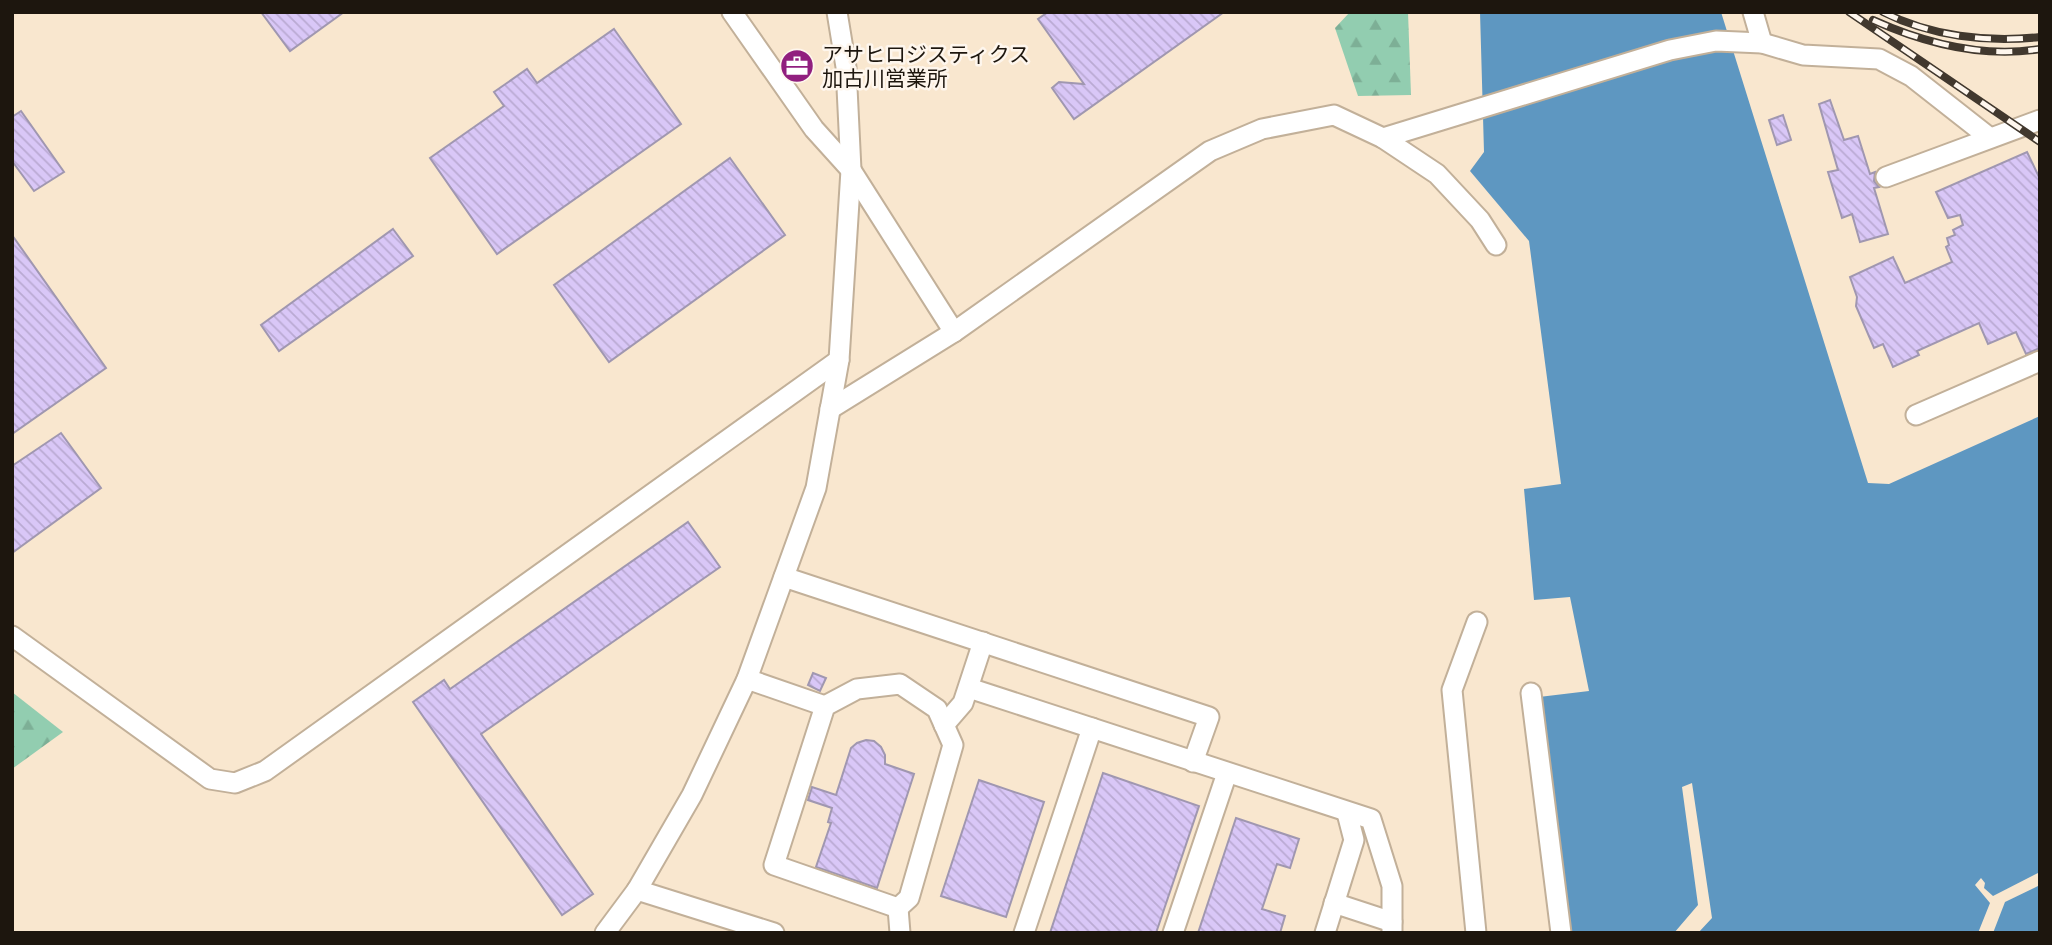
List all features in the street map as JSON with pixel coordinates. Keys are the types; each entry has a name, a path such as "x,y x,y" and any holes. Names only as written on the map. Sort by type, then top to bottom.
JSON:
{"street":[{"path":"732,12 814,129 851,170 954,332"},
{"path":"605,933 637,890 692,795 747,679 816,488 839,360 851,170 846,67 837,12"},
{"path":"1753,12 1762,43"},
{"path":"1383,138 1671,50 1716,41 1762,43 1803,55 1879,59 1911,76 1990,138"},
{"path":"830,409 954,332 1210,151 1262,129 1334,115 1383,138 1437,174 1480,220 1496,245"},
{"path":"1886,177 2040,120"},
{"path":"12,636 210,779 235,783 265,771 839,360"},
{"path":"1916,415 2040,361"},
{"path":"784,577 1209,717 1194,762"},
{"path":"1476,933 1452,691 1477,622"},
{"path":"944,725 963,703 983,642"},
{"path":"747,679 825,706"},
{"path":"900,684 937,709 953,745 909,898 898,908 774,865 825,706 858,689 900,684"},
{"path":"969,688 1371,819 1392,886 1392,927 1334,903"},
{"path":"1531,693 1561,933"},
{"path":"1024,933 1092,729"},
{"path":"1173,933 1227,773"},
{"path":"1325,933 1354,840 1347,813"},
{"path":"637,890 775,933"},
{"path":"898,908 900,933"}],"green space":[{"path":"1350,12 1408,12 1411,95 1358,96 1335,28"},
{"path":"12,692 63,732 12,769"}],"water":[{"path":"1480,12 1721,12 1868,483 1889,484 2040,416 2040,933 1569,933 1539,697 1589,691 1570,597 1534,600 1524,489 1561,484 1529,241 1470,171 1484,152"}],"pier":[{"path":"1692,783 1712,918 1698,933 1674,933 1698,905 1682,787"},
{"path":"2040,872 2040,885 2005,902 1993,933 1978,933 1990,903 1975,885 1981,878 1985,883 1984,888 1993,896"}],"building":[{"path":"261,12 344,12 290,51"},
{"path":"1048,12 1224,12 1074,119 1052,88 1059,82 1084,84 1038,19"},
{"path":"614,29 681,124 497,254 430,158 504,106 494,92 527,69 537,83"},
{"path":"1830,100 1844,140 1858,136 1870,174 1875,172 1874,181 1879,187 1874,188 1888,234 1860,242 1852,214 1842,218 1828,172 1838,170 1819,104"},
{"path":"21,111 64,172 34,191 12,161 12,117"},
{"path":"1783,115 1791,140 1777,145 1769,120"},
{"path":"2027,152 2040,179 2040,348 2026,354 2016,332 1988,344 1979,323 1917,351 1919,355 1893,367 1883,344 1874,348 1856,306 1857,297 1850,277 1893,257 1905,283 1952,262 1946,247 1949,245 1947,238 1955,235 1953,230 1963,225 1960,215 1948,218 1936,192"},
{"path":"730,158 785,235 609,362 554,285"},
{"path":"393,229 413,256 279,351 261,325"},
{"path":"12,235 106,368 12,434"},
{"path":"61,433 101,488 12,553 12,466"},
{"path":"688,522 720,567 481,734 593,894 562,915 413,702 444,680 450,689"},
{"path":"813,673 826,678 820,691 808,685"},
{"path":"866,740 874,741 881,747 885,764 914,774 877,888 816,867 831,823 828,822 832,808 808,800 812,787 836,795 851,748"},
{"path":"1103,773 1199,806 1156,933 1050,933"},
{"path":"979,780 1044,802 1006,917 941,896"},
{"path":"1236,818 1299,839 1290,868 1277,864 1262,909 1285,916 1280,933 1198,933"}],"railway":[{"path":"1849,12 2040,142"},
{"path":"1883,12 1920,27 1960,36 2000,39 2040,37"},
{"path":"1873,20 1913,36 1954,47 1997,52 2040,49"}],"place":[{"name":"アサヒロジスティクス 加古川営業所","path":"797,66"}]}
